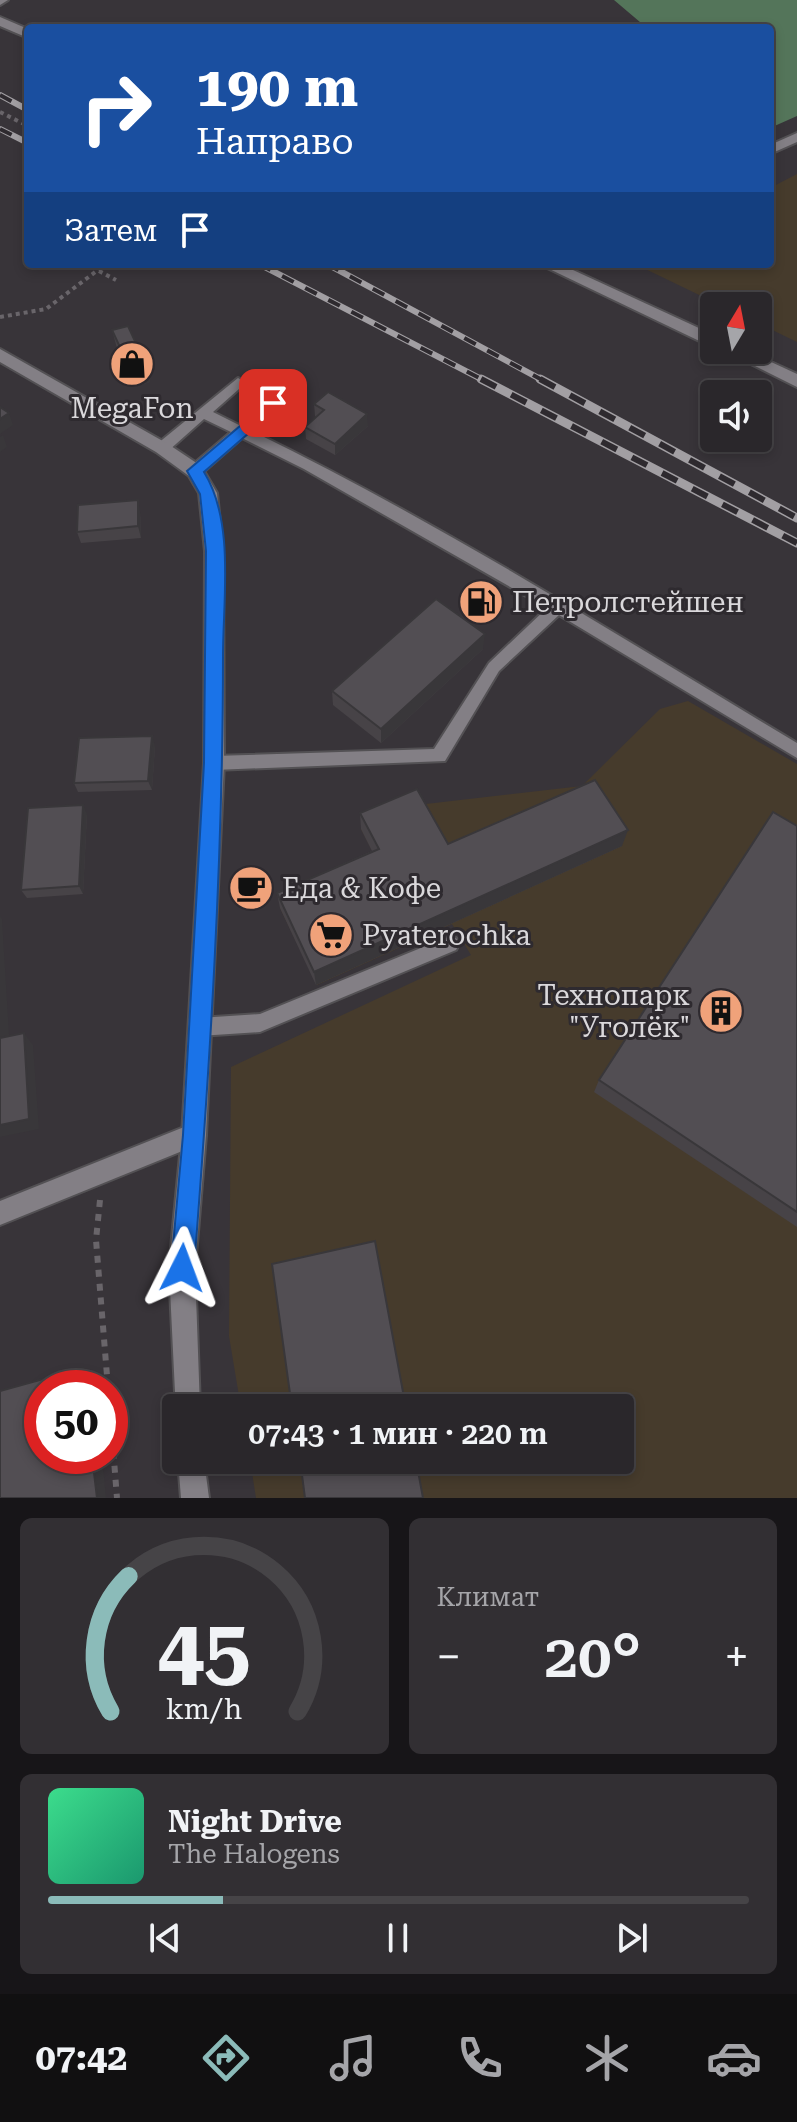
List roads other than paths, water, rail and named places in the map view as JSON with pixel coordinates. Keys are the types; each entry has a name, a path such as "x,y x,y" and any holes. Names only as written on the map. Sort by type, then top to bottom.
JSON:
{"main road":[{"path":"0,21 24,32"},
{"path":"774,148 797,137"},
{"path":"556,268 700,335"},
{"path":"0,355 162,448 195,471 208,493 214,551 214,763 194,1135 182,1268 186,1394"},
{"path":"761,364 797,381"},
{"path":"0,1213 194,1135"},
{"path":"192,1474 195,1498"}],"lane":[{"path":"162,448 238,383 273,403 195,471"},
{"path":"203,413 238,433 309,465 558,607 797,751"},
{"path":"214,763 439,756 494,667 558,607"},
{"path":"199,1027 260,1023 450,944"}],"railway":[{"path":"0,95 24,108"},
{"path":"0,129 24,141"},
{"path":"267,268 485,381"},
{"path":"334,268 544,381"},
{"path":"481,379 797,543"},
{"path":"540,379 797,518"}],"place":[{"name":"MegaFon","path":"132,364"},
{"name":"Петролстейшен","path":"481,602"},
{"name":"Еда & Кофе","path":"251,888"},
{"name":"Pyaterochka","path":"331,935"},
{"name":"Технопарк \"Уголёк\"","path":"721,1011"}]}
